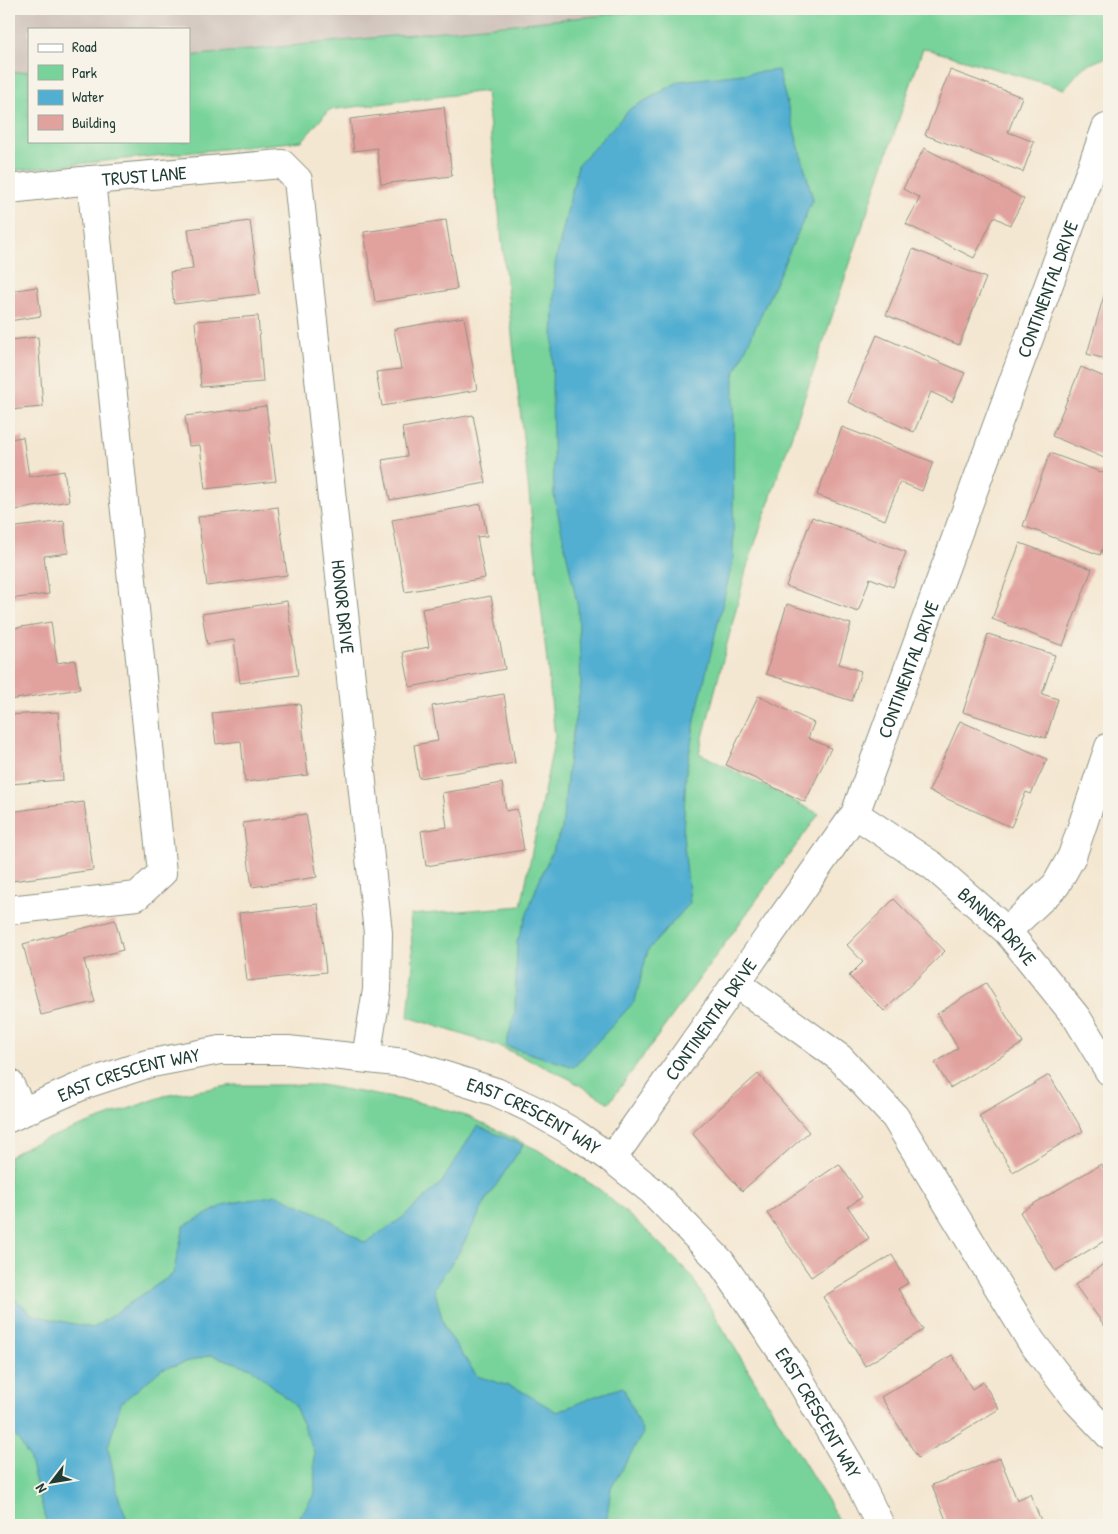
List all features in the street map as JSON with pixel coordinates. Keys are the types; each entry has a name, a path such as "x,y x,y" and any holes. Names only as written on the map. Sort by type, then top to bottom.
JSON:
{"street":[{"name":"CONTINENTAL DRIVE","path":"612,1159 855,814 1108,128"},
{"name":"TRUST LANE","path":"9,189 90,180 282,164"},
{"name":"HONOR DRIVE","path":"282,164 298,180 378,933 377,990 366,1058"},
{"path":"9,910 137,896 162,873 90,180"},
{"path":"1007,931 1056,885 1072,856 1109,747"},
{"name":"BANNER DRIVE","path":"855,814 933,866 1007,931 1077,1018 1109,1071"},
{"path":"736,983 840,1058 895,1117 1031,1341 1076,1400 1109,1435"},
{"name":"EAST CRESCENT WAY","path":"16,1115 86,1084 147,1064 220,1050 288,1050 366,1058 405,1064 496,1092 542,1114 612,1159 652,1191 721,1262 794,1370 854,1470 880,1525"},
{"path":"9,1083 16,1115"}],"shaded area":[{"path":"9,9 666,9 190,56 190,28 28,28 28,71 9,73"}],"green space":[{"path":"666,9 1109,9 1109,56 1083,67 1064,89 923,48 746,570 699,753 819,814 609,1103 568,1078 501,1047 408,1017 413,964 410,915 521,906 555,737 486,91 329,110 302,141 9,171 9,73 28,71 28,142 190,142 190,56"},
{"path":"234,1085 321,1085 426,1104 469,1117 538,1150 599,1189 648,1232 690,1274 842,1525 9,1525 9,1157 29,1145 164,1096"}],"water":[{"path":"778,70 813,199 734,375 733,560 696,715 686,773 683,835 690,903 648,950 635,1001 574,1067 506,1046 515,1012 517,942 538,883 562,829 569,757 581,684 578,608 554,495 552,388 555,264 578,165 630,109 680,81"},
{"path":"477,1126 523,1145 487,1199 458,1254 434,1288 445,1329 477,1376 518,1389 557,1412 623,1387 643,1433 611,1488 606,1525 295,1525 315,1493 314,1452 294,1404 251,1368 211,1355 162,1369 121,1403 108,1447 118,1495 129,1525 47,1525 29,1457 9,1426 9,1293 33,1315 93,1328 173,1274 184,1226 226,1204 277,1195 322,1215 365,1243 402,1218 442,1182"}],"building":[{"path":"950,70 1022,97 1008,132 1034,142 1023,172 925,135"},
{"path":"444,107 452,176 381,184 377,148 354,151 350,119"},
{"path":"924,148 1024,199 1010,225 994,217 974,258 906,224 920,198 903,189"},
{"path":"446,220 457,289 375,302 364,232"},
{"path":"250,221 260,294 174,304 170,272 193,269 188,229"},
{"path":"913,249 986,278 959,345 886,315"},
{"path":"1109,278 1109,360 1087,354"},
{"path":"37,287 41,316 9,321 9,291"},
{"path":"258,316 263,382 201,387 195,321"},
{"path":"464,317 477,390 382,406 376,372 401,369 394,329"},
{"path":"877,335 965,373 952,402 931,392 914,432 848,402"},
{"path":"38,337 43,407 9,410 9,340"},
{"path":"1081,367 1109,379 1109,460 1052,436"},
{"path":"266,406 276,481 205,489 200,445 189,446 185,416"},
{"path":"473,415 486,483 390,500 382,460 407,456 402,428"},
{"path":"842,427 933,462 922,491 900,482 885,520 817,495"},
{"path":"23,437 29,477 64,471 69,501 9,511 9,439"},
{"path":"1050,453 1109,475 1109,531 1100,555 1023,526"},
{"path":"481,504 487,536 477,537 485,578 405,592 392,520"},
{"path":"278,507 287,575 207,586 198,517"},
{"path":"812,517 906,552 893,587 870,578 858,612 786,586"},
{"path":"64,521 68,553 44,556 49,594 9,599 9,528"},
{"path":"1020,543 1092,569 1063,646 992,619"},
{"path":"491,596 505,669 410,687 403,652 429,647 422,609"},
{"path":"287,601 298,675 240,683 234,640 207,644 202,614"},
{"path":"787,604 851,624 839,664 861,671 852,701 766,674"},
{"path":"51,622 57,663 75,660 80,689 9,700 9,629"},
{"path":"988,634 1055,655 1042,694 1058,699 1046,738 963,712"},
{"path":"504,694 515,763 419,778 414,745 438,741 432,706"},
{"path":"758,696 814,723 808,738 831,748 805,802 726,765"},
{"path":"300,704 308,775 245,782 241,741 216,744 212,713"},
{"path":"58,712 63,780 9,784 9,715"},
{"path":"960,721 1047,759 1031,794 1026,792 1011,827 929,791"},
{"path":"502,783 506,811 517,809 524,850 426,866 421,831 447,827 442,793"},
{"path":"84,802 93,870 12,881 9,856 9,812"},
{"path":"306,814 317,877 252,887 243,823"},
{"path":"894,899 945,951 884,1011 849,976 863,962 847,945"},
{"path":"318,904 326,972 247,981 239,913"},
{"path":"115,920 123,950 84,960 95,1002 41,1015 23,944"},
{"path":"986,983 1023,1043 950,1088 935,1063 958,1048 937,1014"},
{"path":"758,1074 809,1132 742,1191 692,1133"},
{"path":"1049,1075 1083,1131 1013,1172 979,1116"},
{"path":"839,1164 862,1197 848,1207 869,1238 811,1277 767,1213"},
{"path":"1101,1164 1109,1177 1109,1238 1055,1271 1020,1212"},
{"path":"892,1255 908,1283 898,1289 923,1330 865,1366 823,1297"},
{"path":"1109,1260 1109,1332 1075,1285"},
{"path":"952,1355 972,1389 983,1382 999,1409 918,1458 881,1397"},
{"path":"1000,1458 1017,1500 1030,1494 1042,1523 1036,1525 948,1525 932,1485"}]}
